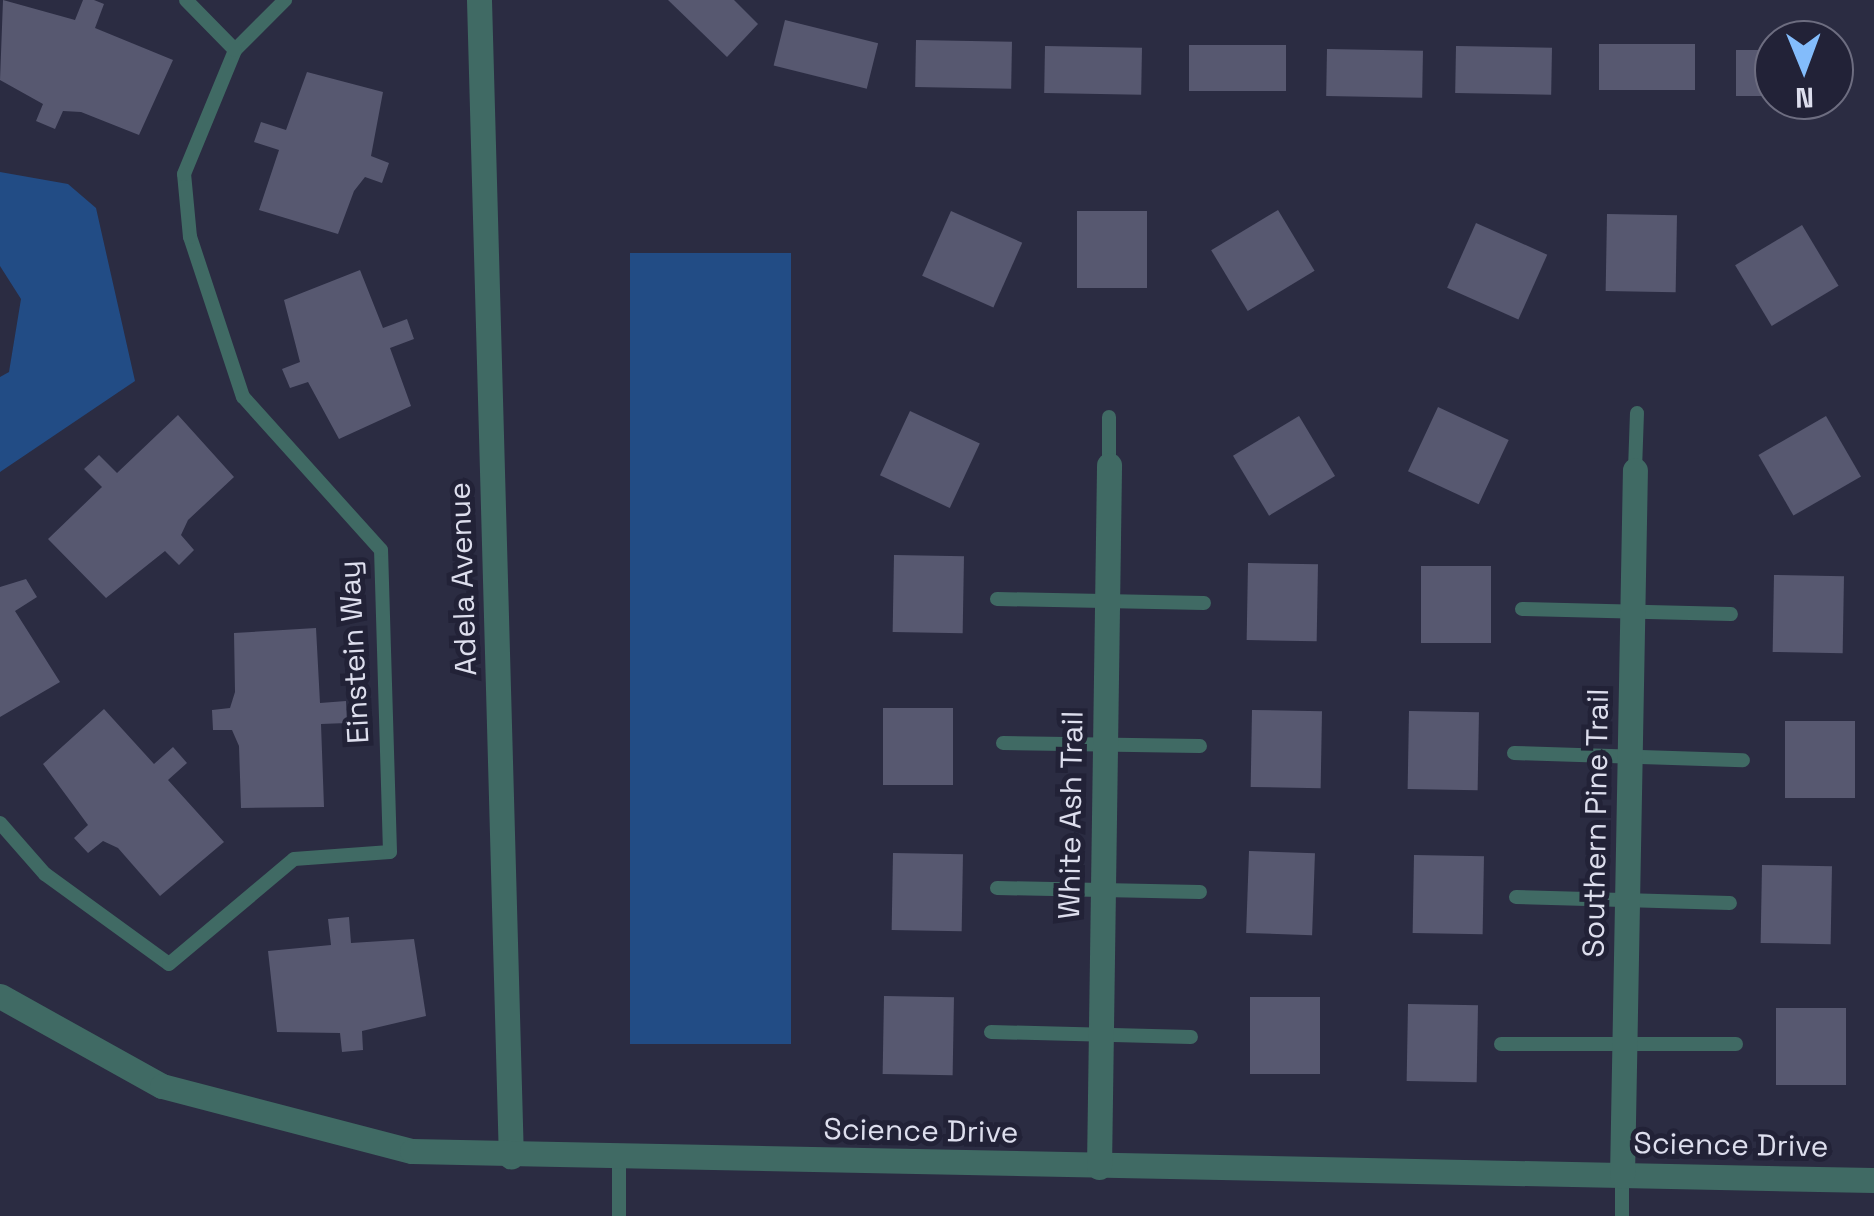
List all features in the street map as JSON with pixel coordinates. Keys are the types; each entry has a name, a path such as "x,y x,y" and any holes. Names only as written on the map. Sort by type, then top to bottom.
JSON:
{"street":[{"name":"Adela Avenue","path":"479,0 511,1157"},
{"name":"White Ash Trail","path":"1099,1167 1109,465"},
{"name":"Southern Pine Trail","path":"1622,1176 1635,470"},
{"name":"Science Drive","path":"0,996 162,1086 322,1134 511,1157 1874,1180"}],"lane":[{"path":"186,0 235,50 285,0"},
{"name":"Einstein Way","path":"0,823 45,874 169,964 294,859 390,852 382,550 243,397 190,237 184,174 235,50"},
{"path":"1635,470 1637,414"},
{"path":"1109,417 1109,465"},
{"path":"997,599 1204,603"},
{"path":"1522,608 1732,614"},
{"path":"1003,743 1200,746"},
{"path":"1514,753 1743,760"},
{"path":"996,888 1200,892"},
{"path":"1516,898 1730,902"},
{"path":"991,1032 1190,1037"},
{"path":"1501,1044 1736,1044"},
{"path":"619,1159 619,1216"},
{"path":"1622,1176 1622,1216"}],"water":[{"path":"0,172 68,184 96,208 135,381 0,472 0,377 9,372 21,299 0,266"},
{"path":"630,253 791,253 791,1044 630,1044"}],"building":[{"path":"3,0 75,20 83,0 94,0 104,4 95,28 173,60 139,135 81,112 63,111 55,129 36,121 43,104 0,80"},
{"path":"668,0 734,0 758,24 727,57"},
{"path":"785,20 878,43 867,89 774,66"},
{"path":"916,40 1012,42 1011,89 915,87"},
{"path":"1599,44 1695,44 1695,90 1599,90"},
{"path":"1189,45 1286,45 1286,91 1189,91"},
{"path":"1045,46 1142,48 1141,95 1044,93"},
{"path":"1456,46 1552,48 1551,95 1455,93"},
{"path":"1327,49 1423,51 1422,98 1326,96"},
{"path":"1736,50 1754,50 1754,96 1736,96"},
{"path":"307,72 383,92 371,156 389,163 382,183 365,177 354,191 338,234 259,210 279,150 254,142 261,122 286,130"},
{"path":"1278,210 1315,271 1248,311 1211,250"},
{"path":"951,211 1022,243 993,308 922,276"},
{"path":"1077,211 1147,211 1147,288 1077,288"},
{"path":"1607,214 1677,215 1676,292 1606,291"},
{"path":"1476,223 1547,255 1518,320 1447,288"},
{"path":"1802,225 1839,286 1772,326 1735,265"},
{"path":"360,270 383,328 407,319 414,339 390,348 411,406 339,439 308,382 290,388 282,369 300,362 284,300"},
{"path":"1438,407 1509,440 1479,504 1408,471"},
{"path":"910,411 980,444 950,508 880,475"},
{"path":"178,415 234,477 188,520 181,535 194,550 179,565 165,551 106,598 48,539 102,487 84,469 99,455 117,473"},
{"path":"1299,416 1335,476 1269,516 1233,456"},
{"path":"1826,416 1861,477 1793,516 1758,455"},
{"path":"894,555 964,556 963,633 893,632"},
{"path":"1248,563 1318,564 1317,641 1247,640"},
{"path":"1421,566 1491,566 1491,643 1421,643"},
{"path":"1774,575 1844,576 1843,653 1773,652"},
{"path":"26,579 37,597 15,611 60,682 0,717 0,587"},
{"path":"316,628 320,703 346,701 347,723 321,724 324,807 241,808 239,746 232,730 213,730 212,710 230,708 235,692 234,633"},
{"path":"883,708 953,708 953,785 883,785"},
{"path":"104,709 154,764 173,747 187,763 168,780 224,842 160,896 118,848 103,841 88,853 74,838 88,825 43,764"},
{"path":"1252,710 1322,711 1321,788 1251,787"},
{"path":"1409,711 1479,712 1478,790 1408,789"},
{"path":"1785,721 1855,721 1855,798 1785,798"},
{"path":"1249,851 1315,853 1312,935 1246,933"},
{"path":"893,853 963,854 962,931 892,930"},
{"path":"1414,855 1484,856 1483,934 1413,933"},
{"path":"1762,865 1832,866 1831,944 1761,943"},
{"path":"349,917 351,943 414,939 426,1016 362,1031 363,1050 342,1052 340,1033 277,1032 268,951 331,945 328,919"},
{"path":"884,996 954,997 953,1075 883,1074"},
{"path":"1250,997 1320,997 1320,1074 1250,1074"},
{"path":"1408,1004 1478,1005 1477,1082 1407,1081"},
{"path":"1776,1008 1846,1008 1846,1085 1776,1085"}]}
